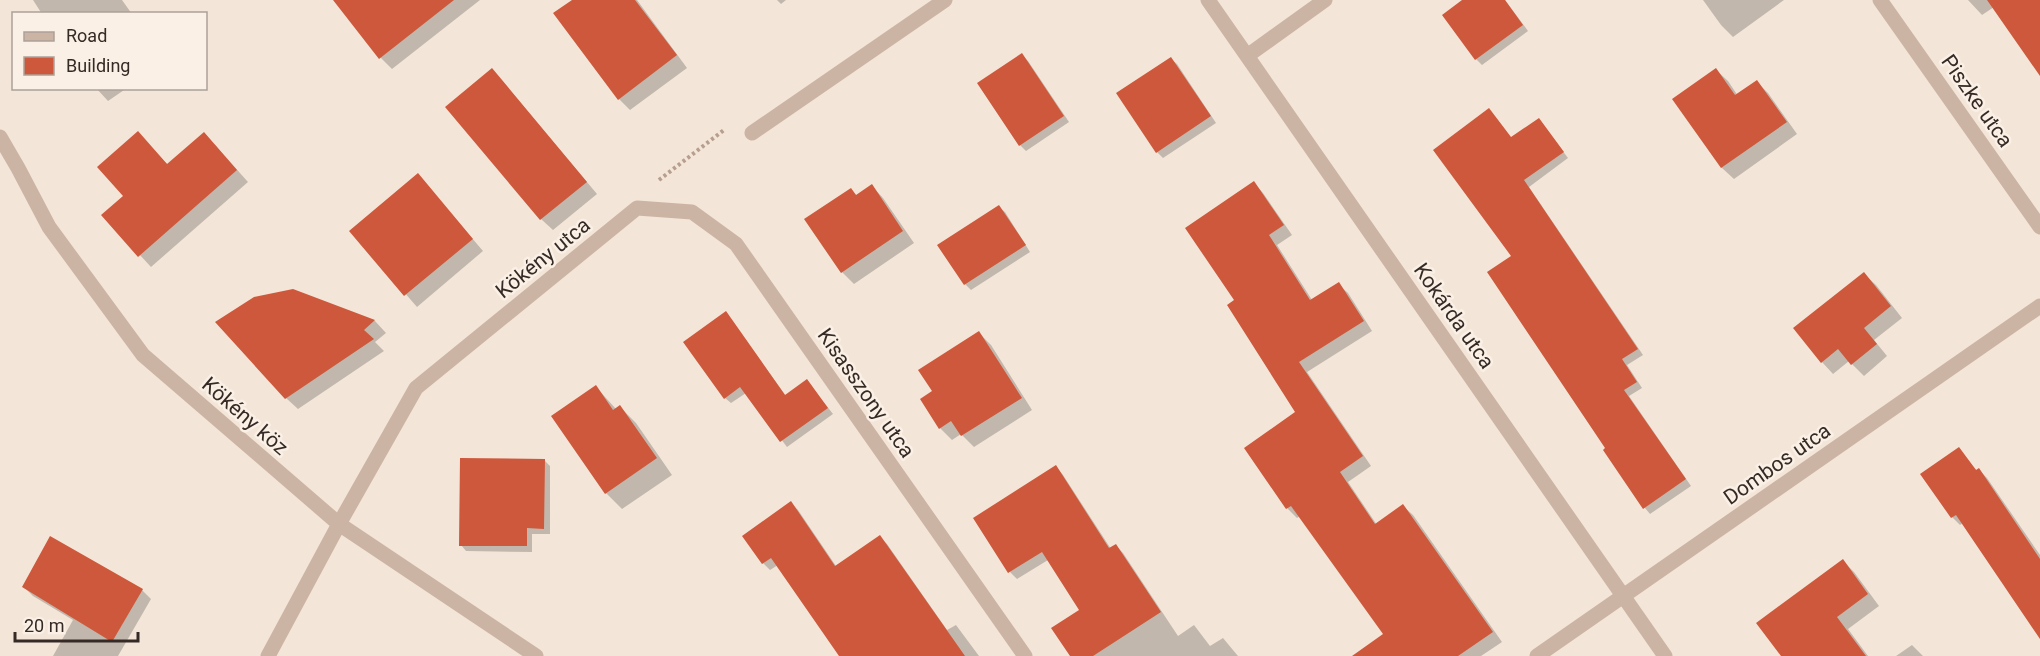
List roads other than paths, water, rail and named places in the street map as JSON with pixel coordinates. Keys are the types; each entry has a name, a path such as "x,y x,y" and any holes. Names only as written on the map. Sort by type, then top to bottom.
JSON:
{"street":[{"path":"752,133 945,0"},
{"name":"Kokárda utca","path":"1208,0 1665,656"},
{"path":"1247,56 1325,0"},
{"name":"Piszke utca","path":"1880,0 2040,227"},
{"name":"Kökény köz","path":"0,137 49,227 143,355 339,524 536,656"},
{"name":"Kökény utca","path":"268,656 416,388 637,208"},
{"name":"Kisasszony utca","path":"637,208 692,212 736,244 1025,656"},
{"name":"Dombos utca","path":"1537,656 2040,306"}]}
